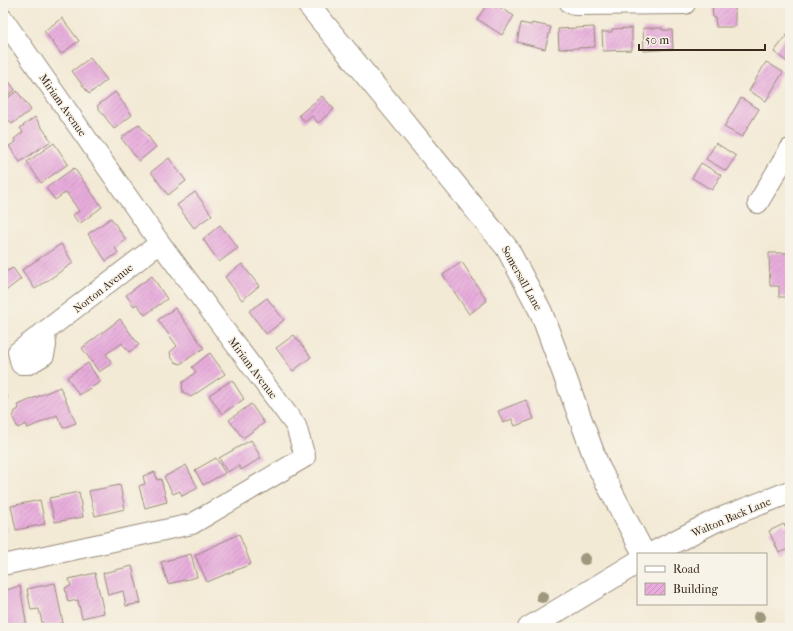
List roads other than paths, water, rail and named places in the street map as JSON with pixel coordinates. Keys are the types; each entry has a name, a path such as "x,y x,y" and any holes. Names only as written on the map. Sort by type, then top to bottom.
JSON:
{"street":[{"name":"Somersall Lane","path":"307,3 507,248 541,312 598,466 643,553"},
{"path":"570,3 575,5 685,4"},
{"name":"Miriam Avenue","path":"3,19 160,243 296,426 305,457 192,524 3,565"},
{"path":"758,203 790,149"},
{"name":"Norton Avenue","path":"45,332 160,243"},
{"name":"Walton Back Lane","path":"653,553 715,522 790,492"},
{"path":"528,628 637,563"}]}
